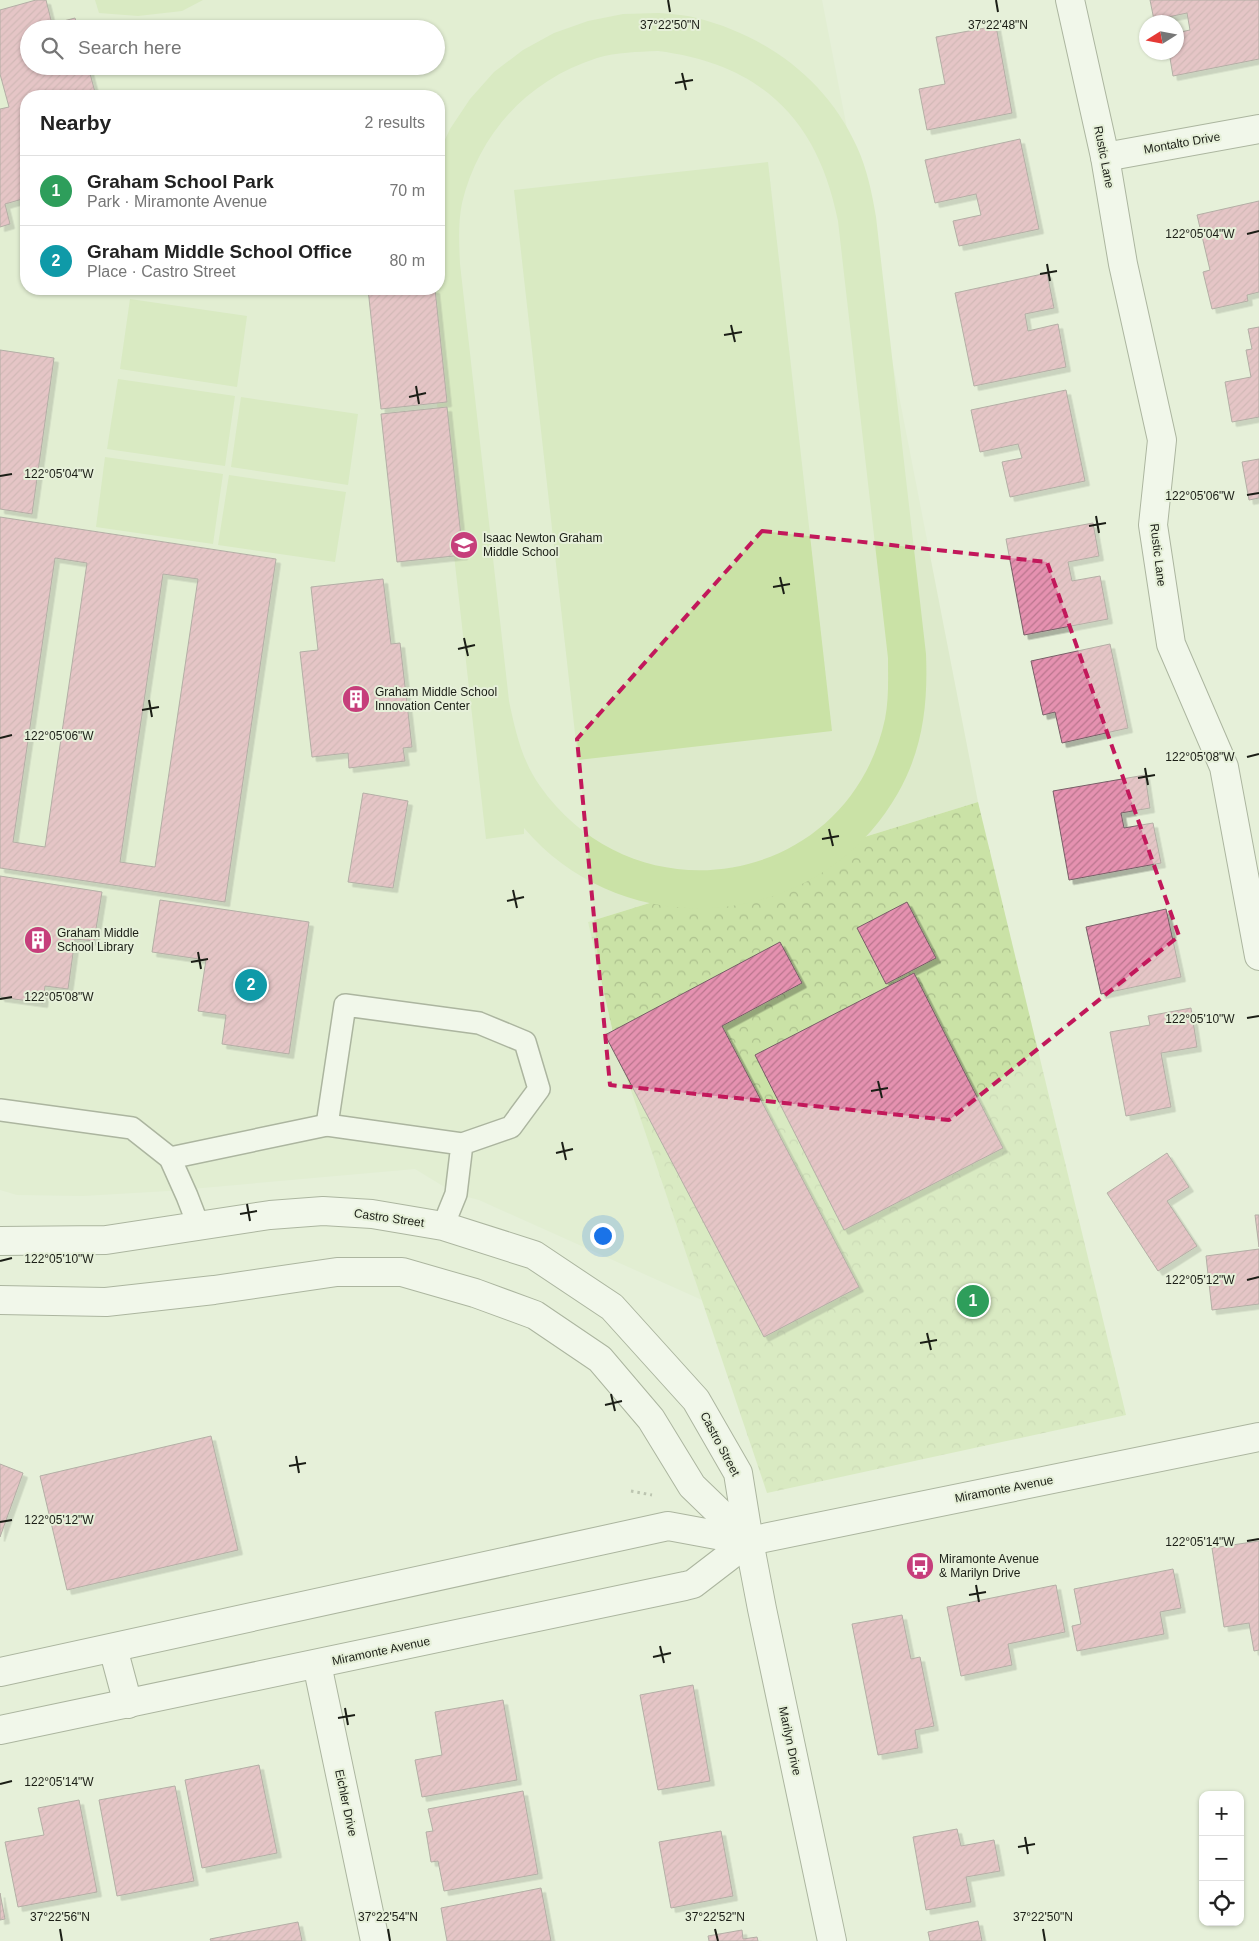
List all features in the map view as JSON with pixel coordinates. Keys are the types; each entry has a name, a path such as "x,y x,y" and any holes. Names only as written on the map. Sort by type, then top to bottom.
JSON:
{"street":[{"name":"Rustic Lane","path":"1070,0 1105,157 1123,264 1162,440 1153,525 1171,644 1224,768 1259,956"},
{"name":"Montalto Drive","path":"1105,157 1259,129"},
{"name":"Castro Street","path":"0,1240 106,1240 198,1227 270,1214 323,1211 372,1214 443,1226 534,1255 612,1307 696,1400 738,1472 749,1541"},
{"path":"0,1300 106,1302 214,1290 337,1272 402,1272 475,1293 535,1315 600,1359 651,1419 692,1486 749,1541"},
{"name":"Miramonte Avenue","path":"0,1672 668,1526 749,1541 1259,1437"},
{"name":"Miramonte Avenue","path":"0,1730 693,1584 749,1541"},
{"name":"Marilyn Drive","path":"749,1541 832,1941"},
{"path":"113,1648 128,1704"},
{"name":"Eichler Drive","path":"317,1664 375,1941"}],"lane":[{"path":"170,1158 327,1125 462,1144 511,1127 539,1089 525,1042 479,1023 345,1005 327,1125"},
{"path":"0,1110 132,1128 170,1158 198,1227"},
{"path":"443,1226 456,1194 462,1144"}],"path":[{"path":"631,1491 656,1496"}],"highlighted area":[{"path":"762,531 1047,562 1179,936 949,1120 610,1085 577,739"}],"shaded area":[{"name":"Isaac Newton Graham Middle School","path":"0,0 822,0 978,802 588,922 616,1046 702,1300 479,1200 456,1194 415,1169 168,1191 83,1196 17,1195 0,1190"}],"green space":[{"path":"95,0 203,0 182,11 138,16 99,13"},
{"path":"659,13 683,15 723,26 747,36 770,49 812,81 844,123 864,164 876,217 926,654 926,691 922,726 913,760 898,793 864,839 821,874 772,896 720,907 667,906 614,893 566,867 524,828 524,834 486,839 425,295 445,295 445,139 450,129 470,99 494,72 523,50 554,33 588,21 623,14","holes":["658,51 694,58 727,69 755,84 779,103 799,126 816,153 829,185 838,221 888,658 888,688 885,719 864,775 830,819 786,850 735,867 682,869 630,857 581,830 540,786 528,766 520,745 509,701 460,264 459,233 462,203 470,178 481,154 494,132 510,112 528,95 549,80 597,58 627,53"]},
{"path":"768,162 832,731 578,760 514,190"},
{"path":"130,299 247,316 237,387 120,369"},
{"path":"118,379 235,396 225,466 107,449"},
{"path":"241,397 358,414 348,485 231,467"},
{"path":"105,457 223,474 213,544 96,527"},
{"path":"229,475 346,492 335,562 218,545"},
{"path":"978,802 1126,1415 767,1493 616,1046 588,922"}],"building":[{"path":"36,0 46,0 51,20 20,20 20,75 90,75 94,90 20,90 20,200 5,204 10,224 0,227 0,109 9,107 0,74 0,10"},
{"path":"1150,0 1259,0 1259,59 1173,76 1170,60 1184,60 1184,31 1190,30 1187,13 1153,15"},
{"path":"996,26 1012,113 927,130 919,89 945,84 936,37"},
{"path":"1020,139 1039,229 959,246 953,221 981,215 976,194 935,203 925,160"},
{"path":"1259,201 1259,292 1247,295 1248,301 1212,309 1203,272 1210,270 1197,215"},
{"path":"1047,273 1054,308 1025,314 1028,331 1058,324 1066,367 974,386 955,293"},
{"path":"369,295 436,295 447,402 381,409"},
{"path":"1259,327 1259,417 1232,422 1225,382 1251,377 1246,350 1252,349 1248,329"},
{"path":"0,350 54,358 32,514 0,509"},
{"path":"1066,390 1085,481 1010,497 1002,462 1022,458 1018,444 980,452 971,410"},
{"path":"447,407 463,555 397,562 381,414"},
{"path":"1259,459 1259,498 1249,500 1242,462"},
{"path":"0,517 276,559 225,902 0,868","holes":["55,558 87,563 45,847 13,842","163,574 198,579 155,867 120,862"]},
{"path":"1093,523 1099,556 1068,562 1072,581 1100,576 1108,619 1024,635 1006,539"},
{"name":"Graham Middle School Innovation Center","path":"383,579 391,644 400,643 412,747 403,748 405,761 349,768 348,753 312,757 300,652 318,650 311,587"},
{"path":"1110,644 1128,728 1062,743 1055,712 1043,715 1031,661"},
{"path":"1145,775 1150,808 1121,813 1124,828 1153,823 1161,863 1069,880 1053,791"},
{"path":"363,793 408,801 393,888 348,882"},
{"name":"Graham Middle School Library","path":"0,876 102,892 94,941 75,939 68,989 45,986 43,1003 0,997"},
{"path":"160,900 309,922 289,1054 222,1044 226,1015 198,1011 206,960 152,952"},
{"path":"907,902 936,958 886,984 857,928"},
{"path":"1166,909 1181,977 1101,994 1086,927"},
{"path":"780,942 802,983 722,1026 859,1287 764,1337 605,1035"},
{"path":"914,973 1003,1148 844,1230 755,1055"},
{"path":"1191,1008 1197,1047 1161,1053 1171,1107 1126,1116 1110,1032 1150,1025 1148,1016"},
{"path":"1167,1153 1189,1187 1167,1201 1197,1246 1158,1271 1107,1193"},
{"path":"1255,1215 1259,1215 1259,1247"},
{"path":"1259,1249 1259,1304 1212,1310 1206,1256"},
{"path":"211,1436 238,1550 67,1590 40,1476"},
{"path":"0,1464 23,1473 0,1537"},
{"path":"1259,1541 1259,1650 1254,1651 1249,1623 1224,1627 1212,1548"},
{"path":"1173,1569 1181,1608 1160,1612 1164,1634 1077,1651 1072,1626 1081,1624 1074,1589"},
{"path":"1056,1585 1065,1632 1008,1644 1012,1665 961,1676 947,1607"},
{"path":"902,1615 911,1659 920,1657 934,1726 915,1730 918,1748 878,1755 852,1624"},
{"path":"693,1685 710,1781 658,1790 640,1695"},
{"path":"503,1700 517,1780 422,1797 415,1760 442,1755 435,1712"},
{"path":"259,1765 277,1853 202,1868 185,1780"},
{"path":"175,1786 194,1881 117,1896 99,1800"},
{"path":"523,1791 538,1874 444,1891 438,1861 431,1862 426,1832 433,1831 428,1809"},
{"path":"79,1800 97,1892 18,1907 5,1842 44,1835 38,1808"},
{"path":"957,1829 961,1846 994,1840 1000,1871 966,1877 971,1902 926,1910 913,1837"},
{"path":"721,1831 733,1896 671,1908 659,1842"},
{"path":"541,1888 551,1941 447,1941 441,1908"},
{"path":"0,1893 5,1919 0,1920"},
{"path":"978,1921 982,1941 930,1941 928,1932"},
{"path":"298,1922 302,1941 211,1941 210,1939"},
{"path":"742,1930 743,1939 757,1937 758,1941 709,1941 708,1936"}],"place":[{"name":"Isaac Newton Graham Middle School","path":"464,545"},
{"name":"Graham Middle School Innovation Center","path":"356,699"},
{"name":"Graham Middle School Library","path":"38,940"},
{"name":"Graham Middle School Office","path":"251,985"},
{"name":"Graham School Park","path":"973,1301"},
{"name":"Miramonte Avenue & Marilyn Drive","path":"920,1566"}]}
